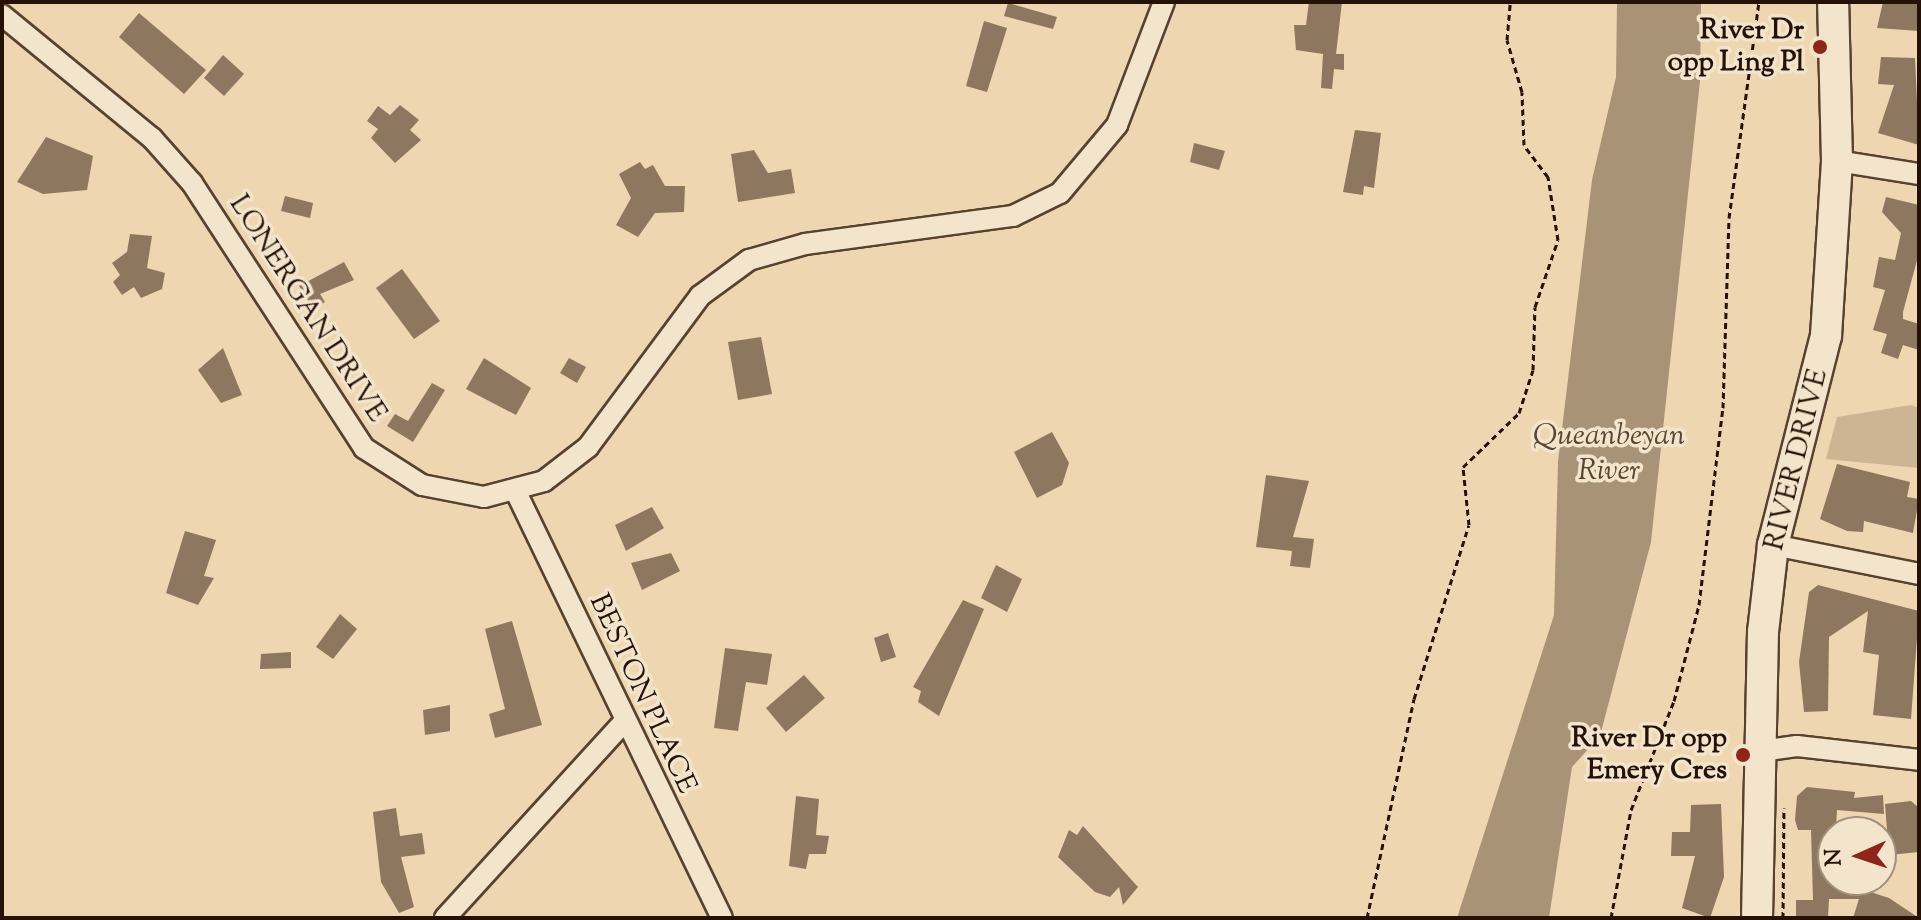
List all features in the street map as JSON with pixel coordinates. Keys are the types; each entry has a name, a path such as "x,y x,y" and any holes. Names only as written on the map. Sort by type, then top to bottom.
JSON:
{"street":[{"name":"LONERGAN DRIVE","path":"2,15 152,138 192,183 364,448 422,485 454,495 516,492 588,447 700,296 749,260 805,244 1013,216 1060,193 1117,125 1164,2"},
{"name":"RIVER DRIVE","path":"1757,918 1761,751 1773,545 1821,375 1837,161 1833,2"},
{"path":"1837,161 1919,174"},
{"name":"BESTON PLACE","path":"516,492 624,722 722,918"},
{"path":"1773,545 1919,574"},
{"path":"445,918 624,722"},
{"path":"1761,751 1797,746 1919,760"}],"path":[{"path":"1367,918 1414,699 1467,531 1463,467 1519,413 1533,370 1535,307 1558,240 1548,177 1524,145 1522,92 1507,40 1510,2"},
{"path":"1611,918 1631,810 1674,701 1699,605 1723,408 1729,218 1759,2"},
{"path":"1783,798 1783,918"}],"shaded area":[{"path":"1911,405 1919,408 1919,468 1826,459 1837,417"}],"water":[{"name":"Queanbeyan River","path":"1617,2 1701,2 1700,81 1651,542 1600,736 1572,767 1549,918 1457,918 1554,615 1558,462 1592,180 1616,77"}],"building":[{"path":"1309,2 1342,2 1336,54 1344,54 1344,70 1334,69 1332,89 1321,88 1323,54 1296,50 1294,25 1306,25"},
{"path":"1883,2 1919,2 1919,31 1877,28"},
{"path":"1008,3 1057,17 1053,29 1004,16"},
{"path":"139,13 206,70 184,94 119,37"},
{"path":"984,21 1007,28 987,92 966,86"},
{"path":"223,55 244,74 224,96 204,78"},
{"path":"1881,57 1915,58 1919,145 1878,133 1894,85 1878,84"},
{"path":"400,105 419,120 410,130 421,140 395,163 371,138 378,129 367,121 378,106 390,115"},
{"path":"1355,130 1381,133 1374,188 1364,186 1363,195 1343,192"},
{"path":"46,137 93,156 87,190 43,194 17,182"},
{"path":"1194,143 1225,151 1219,170 1190,162"},
{"path":"754,150 768,173 791,169 795,193 738,202 731,154"},
{"path":"640,162 645,169 653,165 665,186 685,186 684,212 655,213 638,237 616,225 631,198 619,174"},
{"path":"285,196 313,203 310,218 281,211"},
{"path":"1886,197 1919,205 1919,253 1903,319 1919,324 1919,350 1903,345 1898,359 1881,353 1887,334 1873,330 1885,290 1873,287 1879,257 1895,260 1901,233 1882,212"},
{"path":"130,234 152,236 147,268 165,273 162,289 141,298 134,287 122,295 113,282 120,275 112,263 127,252"},
{"path":"344,262 354,280 320,294 325,302 313,309 299,286"},
{"path":"402,269 440,321 414,339 376,288"},
{"path":"761,337 772,394 738,400 728,342"},
{"path":"223,348 242,395 221,403 198,370"},
{"path":"484,358 531,388 516,415 466,389"},
{"path":"569,358 586,367 577,383 560,373"},
{"path":"432,383 445,390 413,442 387,426 395,414 408,421"},
{"path":"1052,432 1069,463 1062,485 1037,498 1014,452"},
{"path":"1837,464 1910,482 1907,497 1919,499 1913,533 1864,521 1863,532 1847,531 1820,519"},
{"path":"1266,475 1309,481 1293,537 1314,539 1310,568 1290,566 1292,551 1256,547"},
{"path":"652,507 664,528 626,551 615,525"},
{"path":"185,531 216,540 204,576 214,578 198,605 166,593"},
{"path":"671,553 680,571 642,590 631,563"},
{"path":"996,565 1022,579 1007,612 981,598"},
{"path":"1818,585 1919,611 1911,719 1873,715 1879,655 1863,652 1868,611 1829,637 1828,711 1804,712 1799,662 1809,592"},
{"path":"963,600 984,609 939,716 918,702 921,691 913,687"},
{"path":"340,614 357,629 333,659 316,647"},
{"path":"512,621 542,725 495,738 489,714 505,709 485,629"},
{"path":"888,633 896,657 881,662 874,638"},
{"path":"725,648 772,654 767,685 746,682 738,731 714,728"},
{"path":"291,652 291,668 260,669 261,654"},
{"path":"804,675 825,698 786,732 766,708"},
{"path":"450,705 450,731 425,735 423,710"},
{"path":"1807,787 1855,792 1854,798 1883,795 1884,814 1837,810 1837,816 1817,816 1817,896 1883,896 1919,918 1853,918 1859,899 1829,899 1828,918 1796,918 1796,900 1813,900 1811,830 1798,830 1795,820 1797,796"},
{"path":"796,796 819,799 816,835 829,836 826,854 809,854 806,869 789,866"},
{"path":"1911,801 1919,808 1919,852 1897,854 1897,816 1886,816 1885,804"},
{"path":"1721,804 1724,877 1710,918 1682,908 1695,856 1671,856 1672,832 1690,832 1691,805"},
{"path":"396,808 400,836 422,833 425,854 401,857 414,907 399,913 381,882 373,812"},
{"path":"1083,826 1138,887 1123,905 1119,887 1110,897 1095,892 1058,857 1069,830 1077,835"}],"place":[{"name":"River Dr opp Ling Pl","path":"1820,47"},
{"name":"River Dr opp Emery Cres","path":"1743,755"}]}
